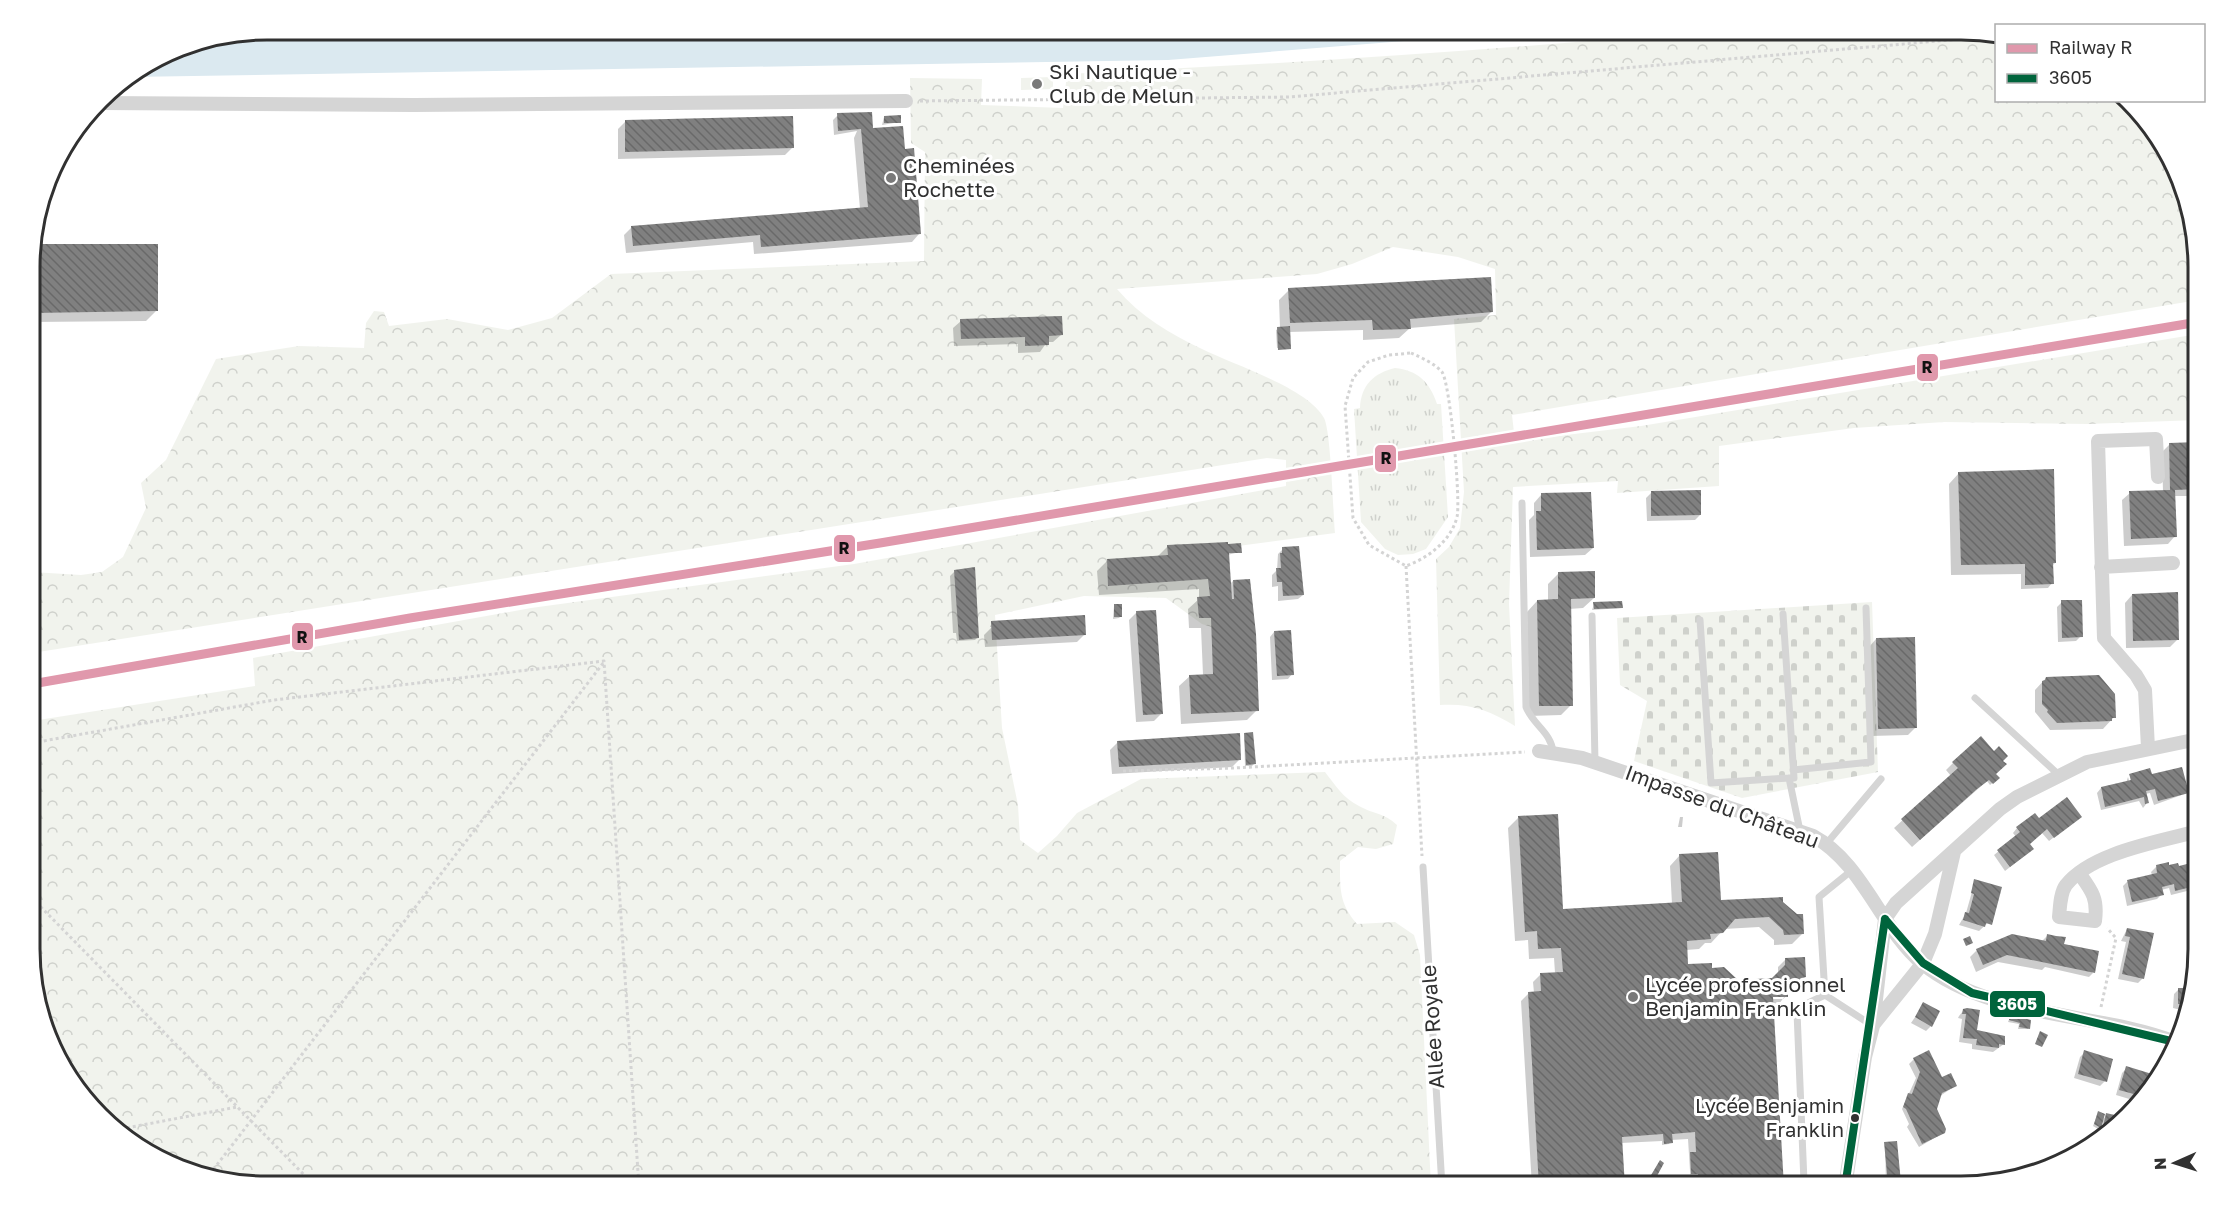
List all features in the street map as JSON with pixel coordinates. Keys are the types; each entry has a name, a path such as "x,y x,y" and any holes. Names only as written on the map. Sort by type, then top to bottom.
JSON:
{"street":[{"path":"111,103 414,105 906,101"},
{"path":"2148,748 2145,690 2136,675 2104,638 2098,441 2156,439 2158,477"},
{"path":"2101,567 2173,563"},
{"path":"1847,1176 1872,1026 1885,919 1896,903 2000,809 2059,776 2087,762 2188,741"},
{"name":"Impasse du Château","path":"1546,752 1595,762 1800,831 1827,843 1851,871 1885,919 1923,963 1972,993 2169,1041"},
{"path":"2079,873 2092,891 2097,905 2095,921 2059,917 2064,887 2079,873 2094,862 2188,834"},
{"path":"1872,1026 1923,963 1935,934 1954,852"}],"lane":[{"path":"1522,503 1526,707 1531,718 1552,741 1546,752"},
{"path":"1793,770 1870,762 1866,608"},
{"path":"1700,620 1711,783 1794,778 1783,615"},
{"path":"1593,616 1595,762"},
{"path":"1975,698 2059,776"},
{"path":"1789,778 1800,831"},
{"path":"1827,843 1881,779"},
{"name":"Allée Royale","path":"1423,867 1441,1176"},
{"path":"1825,995 1819,897 1851,871"},
{"path":"1825,995 1872,1026"},
{"path":"1804,1176 1797,1012 1804,1005 1825,995"}],"path":[{"path":"906,101 1288,97 1950,40"},
{"path":"1411,353 1430,362 1444,373 1451,402 1457,517 1445,539 1432,553 1406,566 1388,558 1369,544 1353,518 1345,406 1353,378 1368,362 1389,355 1411,353"},
{"path":"1406,566 1423,867"},
{"path":"41,742 274,700 604,661"},
{"path":"213,1170 604,661"},
{"path":"604,661 638,1176"},
{"path":"1123,771 1546,752"},
{"path":"41,907 305,1176"},
{"path":"2095,921 2110,930 2116,939 2097,1023"},
{"path":"127,1128 237,1107"}],"green space":[{"path":"1594,40 1961,40 1995,43 1995,102 2116,102 2142,129 2165,167 2181,209 2187,238 2188,302 1512,415 1515,441 1641,426 2188,336 2188,420 2087,424 1944,422 1854,428 1719,446 1719,486 1617,493 1618,481 1513,487 1509,604 1515,726 1479,709 1460,705 1440,705 1436,559 1449,547 1460,528 1464,492 1454,319 1496,315 1495,269 1458,257 1393,247 1352,264 1317,274 1117,289 1135,308 1167,331 1287,387 1315,407 1324,418 1328,438 1335,533 1223,548 1227,632 1202,624 1166,598 1084,596 995,615 1002,728 1018,805 1020,840 1038,853 1077,813 1141,779 1325,772 1353,803 1397,825 1393,844 1376,849 1358,847 1340,861 1341,888 1347,909 1357,924 1395,922 1414,935 1420,955 1430,1176 253,1176 209,1169 167,1153 129,1130 87,1088 58,1036 48,1008 42,979 41,720 255,686 253,658 531,608 854,564 1286,486 1286,460 1267,458 41,652 41,573 81,575 102,572 123,557 146,508 141,483 166,460 216,359 299,346 364,348 366,323 374,311 384,312 389,326 447,319 508,330 552,318 611,274 924,261 925,152 911,143 910,78 982,79 981,105 1063,108 1067,74 1228,66"},
{"name":"Ski Nautique - Club de Melun","path":"1053,77 1053,89 1021,90 1021,78"},
{"path":"1395,368 1410,371 1422,378 1431,389 1437,404 1441,404 1448,517 1426,549 1413,554 1398,555 1385,549 1361,522 1354,409 1360,408 1363,393 1370,381 1381,373"},
{"path":"1872,602 1878,772 1742,798 1634,761 1647,701 1620,685 1617,618"}],"shaded area":[{"path":"268,40 1417,40 1168,60 145,77 167,64 209,48 238,42"}],"building":[{"name":"Cheminées Rochette","path":"872,112 873,128 903,126 905,149 914,148 921,234 761,247 760,235 633,246 631,226 868,207 861,129 838,131 837,113"},
{"path":"901,115 901,123 884,123 884,116"},
{"path":"793,116 794,148 625,152 625,120"},
{"path":"42,240 42,244 158,244 158,311 41,313"},
{"path":"1491,277 1493,312 1410,319 1411,329 1373,330 1372,320 1290,323 1288,288"},
{"path":"1062,316 1063,335 1049,336 1049,345 1025,346 1025,337 961,339 960,319"},
{"path":"1290,326 1291,349 1278,350 1277,327"},
{"path":"2188,442 2188,489 2175,490 2177,537 2131,539 2129,491 2170,490 2169,443"},
{"path":"2054,469 2056,563 2053,563 2054,584 2025,585 2025,564 1961,565 1958,472"},
{"path":"1701,490 1701,515 1651,516 1651,491"},
{"path":"1591,492 1594,548 1537,550 1536,511 1541,511 1541,493"},
{"path":"1228,542 1228,544 1241,543 1242,553 1229,553 1232,599 1234,599 1233,580 1250,579 1256,634 1259,711 1191,714 1189,675 1213,674 1211,618 1199,618 1197,597 1210,596 1208,579 1108,586 1107,559 1168,555 1167,545"},
{"path":"1299,546 1304,595 1283,596 1282,582 1277,582 1276,568 1281,568 1280,553 1282,553 1282,547"},
{"path":"975,567 979,638 959,640 954,570"},
{"path":"1595,571 1595,598 1571,599 1573,706 1539,706 1537,600 1558,599 1558,572"},
{"path":"2178,592 2179,640 2133,641 2132,594"},
{"path":"2061,600 2082,600 2083,637 2062,638"},
{"path":"1622,601 1623,608 1594,609 1593,602"},
{"path":"1114,604 1122,604 1122,617 1114,617"},
{"path":"1156,610 1163,714 1143,715 1136,611"},
{"path":"1085,615 1086,635 992,640 991,621"},
{"path":"1291,630 1294,675 1277,676 1274,631"},
{"path":"1915,637 1917,728 1878,729 1876,638"},
{"path":"2099,675 2115,694 2116,718 2112,718 2112,721 2057,723 2042,704 2042,681 2046,677"},
{"path":"1253,732 1256,764 1246,765 1244,733"},
{"path":"1240,733 1241,760 1119,767 1117,741"},
{"path":"1981,736 1994,751 1999,746 2008,756 2003,761 2007,764 1996,774 2000,778 1993,784 1989,780 1977,789 1920,840 1901,819 1958,768 1952,762"},
{"path":"2182,767 2188,793 2158,801 2155,789 2146,791 2149,803 2145,804 2144,797 2105,807 2101,787 2131,780 2129,774 2150,768 2152,774"},
{"path":"2067,797 2082,817 2054,838 2047,829 2030,844 2034,849 2010,867 1997,850 2020,832 2016,827 2035,813 2039,818"},
{"path":"1558,814 1563,909 1682,902 1679,854 1718,852 1721,900 1783,897 1783,902 1797,914 1803,914 1804,934 1784,935 1783,930 1769,917 1735,919 1723,933 1710,934 1711,939 1687,941 1688,964 1712,963 1712,968 1724,967 1738,980 1772,978 1785,965 1785,958 1805,957 1806,977 1801,978 1788,992 1788,997 1773,997 1783,1176 1698,1176 1698,1174 1691,1174 1690,1152 1696,1152 1695,1132 1672,1134 1673,1143 1664,1144 1663,1134 1622,1137 1624,1176 1538,1176 1528,992 1541,991 1540,973 1563,972 1561,948 1538,949 1537,931 1525,932 1518,816"},
{"path":"2169,862 2169,865 2178,863 2179,866 2188,864 2188,888 2175,891 2174,884 2162,887 2164,895 2132,902 2127,880 2157,873 2156,865"},
{"path":"1974,879 2002,887 1992,925 1986,923 1985,927 1963,920 1965,912 1969,913 1974,894 1971,893"},
{"path":"2127,928 2154,933 2144,979 2122,974 2130,937 2125,936"},
{"path":"2012,934 2046,941 2047,934 2066,937 2064,944 2099,951 2095,973 2007,955 1983,965 1976,949"},
{"path":"1970,936 1973,943 1966,946 1963,939"},
{"path":"2178,988 2185,988 2182,1004 2178,1004"},
{"path":"1923,1002 1940,1011 1932,1027 1915,1017"},
{"path":"1963,1009 1980,1010 1977,1030 2005,1036 2005,1045 1999,1044 1999,1048 1976,1045 1977,1039 1963,1038 1966,1014 1962,1014"},
{"path":"2010,1015 2031,1020 2030,1029 2019,1027 2020,1023 2009,1020"},
{"path":"2040,1031 2048,1035 2042,1047 2035,1044"},
{"path":"1929,1050 1942,1077 1951,1073 1957,1086 1942,1093 1937,1109 1946,1129 1945,1133 1922,1144 1903,1107 1908,1093 1912,1094 1920,1072 1913,1058"},
{"path":"2084,1050 2113,1059 2107,1082 2078,1074"},
{"path":"2126,1066 2151,1074 2136,1095 2119,1090"},
{"path":"2098,1111 2105,1114 2101,1128 2094,1124"},
{"path":"2106,1113 2116,1115 2103,1127"},
{"path":"1897,1141 1900,1176 1887,1176 1884,1142"},
{"path":"1660,1160 1664,1163 1657,1176 1651,1176"}],"rail line":[{"name":"R","path":"41,682 410,618 880,543 2188,324"}],"transit line":[{"name":"3605","path":"1885,919 1923,963 1972,993 2169,1041"},
{"name":"3605","path":"1847,1176 1885,919"}],"place":[{"name":"Ski Nautique - Club de Melun","path":"1037,84"},
{"name":"Cheminées Rochette","path":"891,178"},
{"name":"Lycée professionnel Benjamin Franklin","path":"1633,997"},
{"name":"Lycée Benjamin Franklin","path":"1855,1118"}]}
